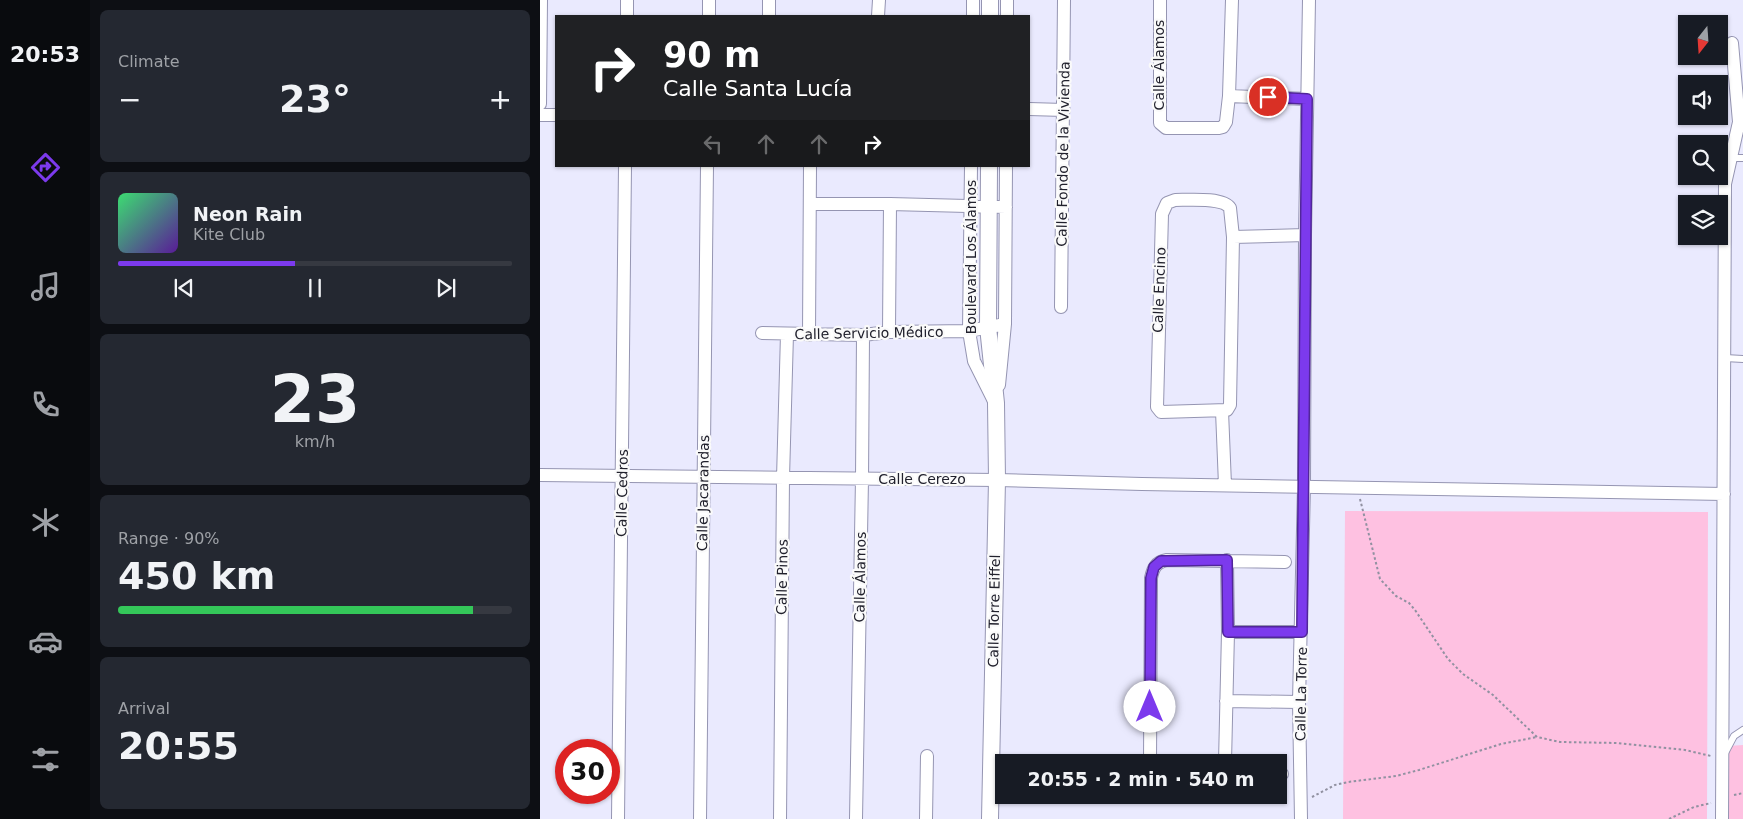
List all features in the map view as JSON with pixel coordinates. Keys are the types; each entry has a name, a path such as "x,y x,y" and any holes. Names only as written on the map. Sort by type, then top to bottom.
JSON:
{"street":[{"path":"540,104 542,0"},
{"path":"627,0 627,15"},
{"path":"709,0 709,15"},
{"path":"769,0 769,15"},
{"path":"878,15 879,0"},
{"path":"973,0 973,15"},
{"path":"990,0 990,15"},
{"path":"1007,0 1007,15"},
{"name":"Calle Fondo de la Vivienda","path":"1061,307 1064,0"},
{"name":"Calle Álamos","path":"1160,0 1160,124 1166,128 1221,128 1226,122 1229,96 1232,0"},
{"name":"Calle La Torre","path":"1301,819 1299,702 1302,632 1309,0"},
{"path":"1722,819 1725,184 1739,122 1732,43"},
{"path":"1229,96 1307,99"},
{"path":"1030,110 1064,110"},
{"path":"540,116 555,115"},
{"name":"Calle Cedros","path":"618,819 625,167"},
{"name":"Calle Jacarandas","path":"700,819 707,167"},
{"path":"809,335 810,167"},
{"name":"Boulevard Los Álamos","path":"971,167 969,331 974,361 996,402"},
{"name":"Boulevard Los Álamos","path":"989,167 988,327 996,402"},
{"path":"996,402 1006,324 1006,167"},
{"name":"Calle Encino","path":"1175,200 1225,202 1230,208 1233,237 1230,405 1227,410 1222,411 1161,412 1157,407 1162,211 1167,203 1175,200"},
{"path":"810,204 1006,207"},
{"path":"889,332 890,204"},
{"path":"1233,237 1305,234"},
{"name":"Calle Servicio Médico","path":"762,333 862,335 889,332 969,331 1006,324"},
{"name":"Calle Pinos","path":"780,819 787,334"},
{"name":"Calle Álamos","path":"856,819 862,479 862,335"},
{"name":"Calle Torre Eiffel","path":"990,819 996,402"},
{"name":"Calle Encino","path":"1222,411 1225,484"},
{"name":"Calle Cerezo","path":"540,475 996,480 1724,494"},
{"path":"1150,754 1151,578 1157,563 1167,560 1285,562"},
{"path":"1225,754 1228,632 1227,560"},
{"path":"1228,632 1302,632"},
{"path":"1226,701 1299,702"},
{"path":"926,819 927,756"}],"lane":[{"path":"1730,158 1743,158"},
{"path":"1725,358 1743,359"},
{"path":"1722,758 1734,736 1743,730"}],"path":[{"path":"1357,487 1380,579 1396,596 1415,610 1448,659 1463,674 1493,695 1537,737"},
{"path":"1301,803 1335,785 1404,774 1501,744 1537,737 1560,742 1617,743 1685,750 1722,758"},
{"path":"1669,819 1704,804 1722,802 1730,796 1743,793"}],"shaded area":[{"path":"1345,511 1708,512 1707,819 1343,819"},
{"path":"1743,745 1743,819 1728,819 1728,746"}],"route":[{"path":"1150,707 1151,578 1154,567 1161,561 1227,560 1228,632 1302,632 1307,99 1268,97"}]}
